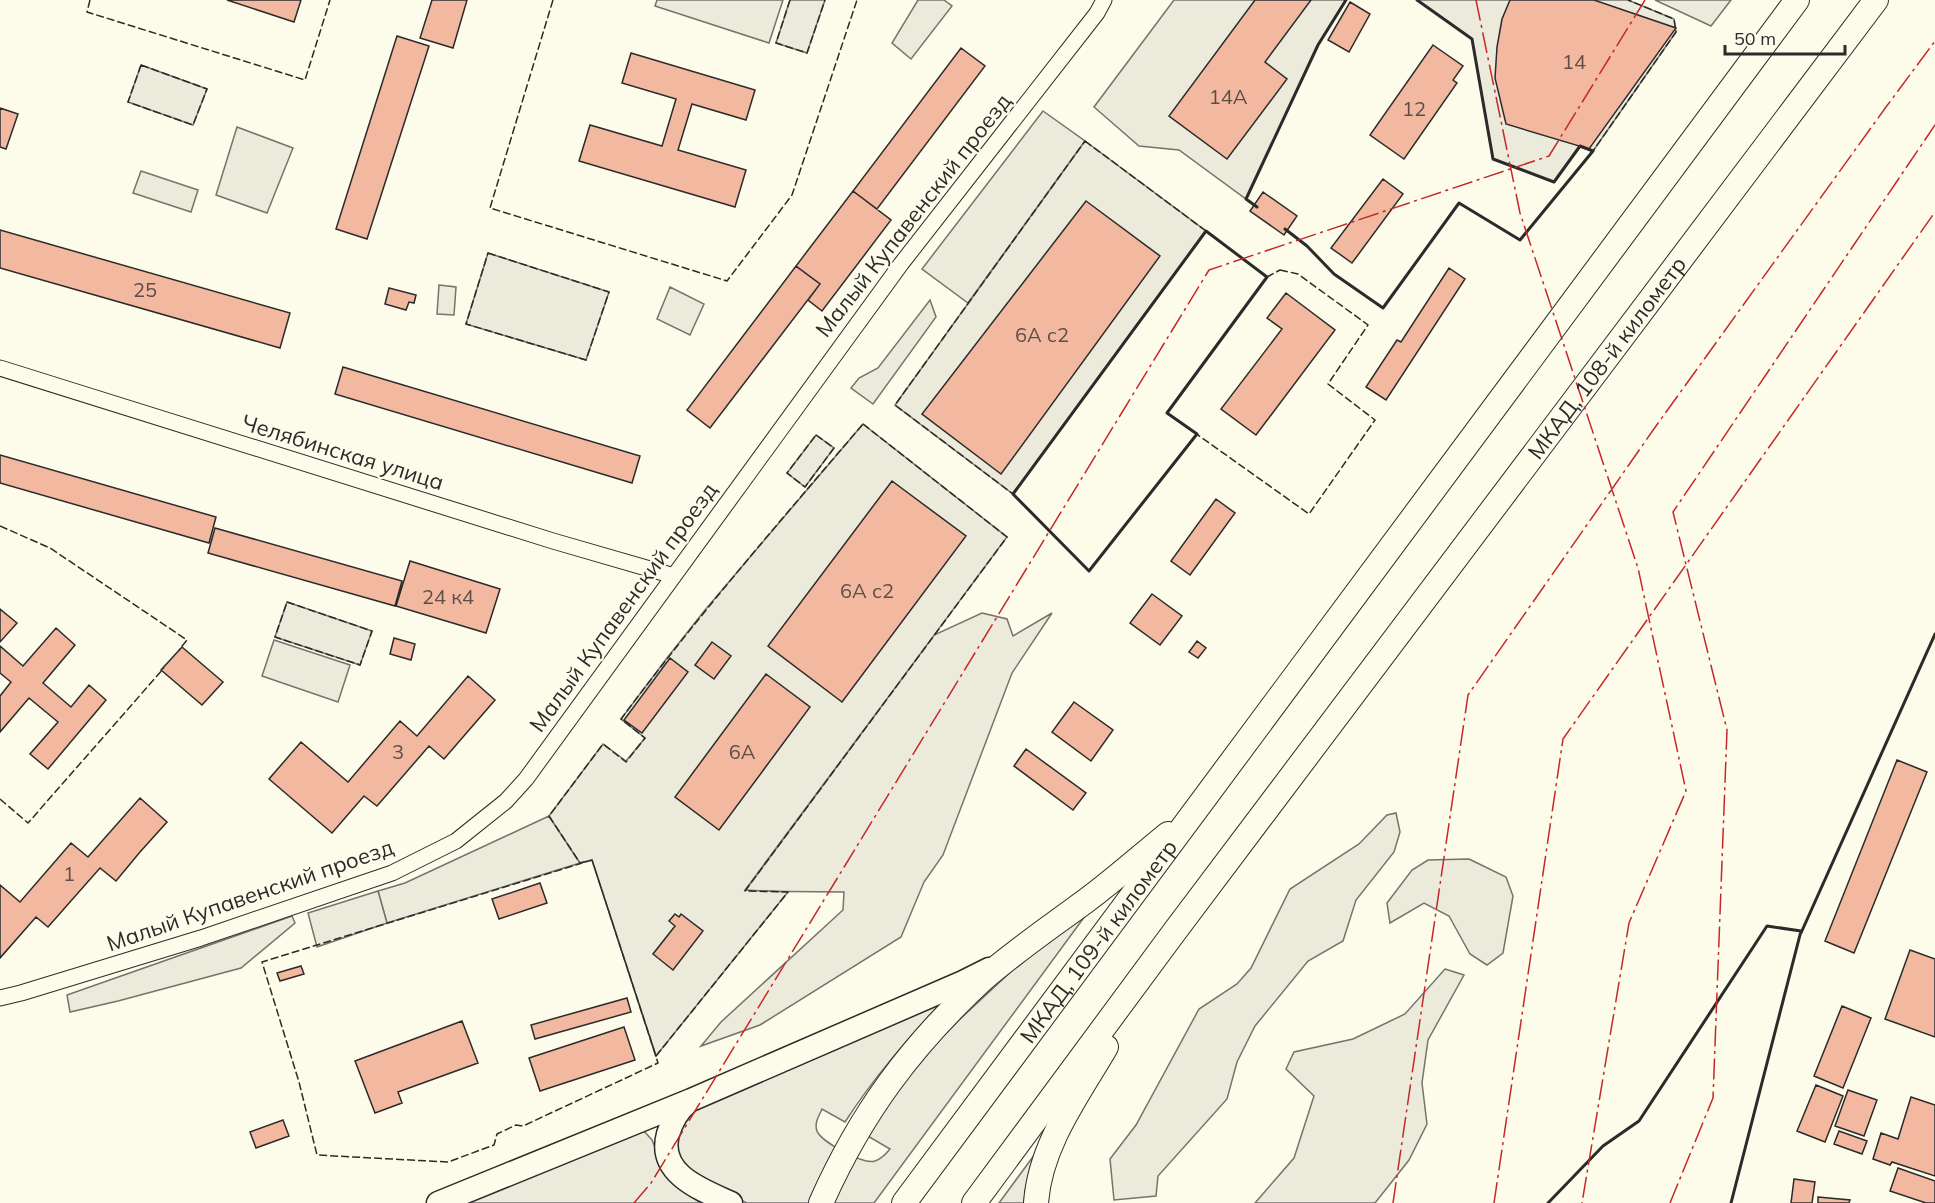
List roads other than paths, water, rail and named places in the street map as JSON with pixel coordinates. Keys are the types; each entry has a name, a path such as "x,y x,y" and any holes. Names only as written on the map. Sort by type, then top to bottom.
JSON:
{"highway":[{"name":"МКАД, 109-й километр","path":"904,1203 1198,810 1797,0"},
{"name":"МКАД, 108-й километр","path":"1174,931 1876,0"},
{"path":"821,1203 857,1129 882,1091 908,1057 957,1005 1008,958 1089,898 1198,810"},
{"path":"974,1203 1174,931"},
{"path":"1036,1203 1037,1186 1055,1134 1174,931"}],"main road":[{"path":"438,1203 691,1100 963,982 1008,958"},
{"path":"691,1100 682,1107 671,1125 667,1138 669,1160 673,1168 690,1183 731,1203"}],"street":[{"name":"Малый Купавенский проезд","path":"0,998 201,938 392,873 456,841 506,801 526,779 901,264 1097,13 1104,0"},
{"name":"Челябинская улица","path":"0,368 553,541 674,576"}]}
